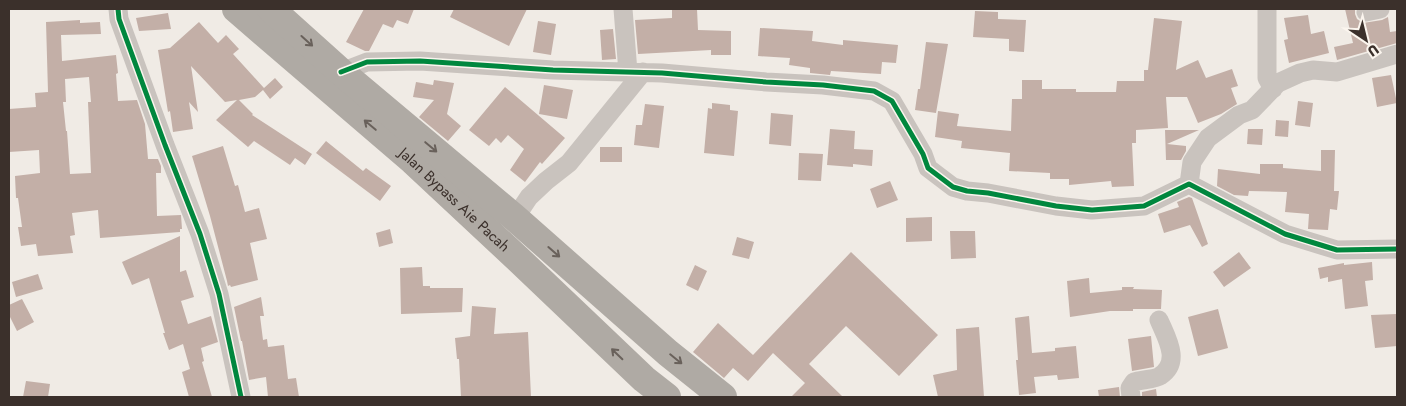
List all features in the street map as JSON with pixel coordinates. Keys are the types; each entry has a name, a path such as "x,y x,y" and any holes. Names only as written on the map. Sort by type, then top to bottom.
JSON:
{"highway":[{"name":"Jalan Bypass Aie Pacah","path":"236,9 412,161 644,379 667,397"},
{"path":"271,9 341,72 515,218 668,353 723,397"}],"street":[{"path":"118,9 119,19 206,251 219,294 241,397"},
{"path":"515,218 529,197 568,163 636,72 623,9"},
{"path":"1267,9 1267,78 1273,88"},
{"path":"1189,184 1192,162 1208,138 1239,115 1252,110 1278,83 1300,73 1313,70 1337,72 1397,54"},
{"path":"341,72 368,62 420,60 553,70 636,72 824,85 874,91 892,101 923,154 928,168 953,187 1056,206 1092,210 1144,206 1189,184"},
{"path":"1189,184 1285,234 1337,250 1397,249"},
{"path":"1131,397 1130,388 1134,382 1160,376 1170,366 1173,355 1159,320"}],"building":[{"path":"364,9 414,9 408,24 397,20 393,28 383,24 369,51 365,51 346,42"},
{"path":"454,9 527,9 509,46 450,17"},
{"path":"697,9 698,30 731,31 731,55 711,55 711,50 638,54 635,20 672,18 672,10"},
{"path":"1345,9 1355,9 1357,19 1363,23 1382,20 1388,17 1390,32 1397,31 1397,43 1337,60 1334,47 1353,43"},
{"path":"975,11 998,12 998,19 1026,20 1024,52 1009,51 1009,39 973,37"},
{"path":"168,13 171,29 139,31 136,18"},
{"path":"1308,15 1311,34 1324,31 1329,53 1289,63 1284,40 1288,39 1284,18"},
{"path":"1154,18 1182,21 1176,70 1198,60 1206,78 1232,69 1238,86 1231,88 1237,104 1221,114 1198,123 1187,97 1166,97 1168,128 1136,130 1136,143 1132,143 1134,186 1112,187 1111,181 1069,185 1069,179 1050,179 1050,173 1009,171 1010,153 961,148 962,141 935,137 938,111 959,114 957,126 1011,131 1012,99 1022,99 1022,80 1042,80 1042,89 1076,89 1076,92 1116,92 1117,81 1144,81 1144,70 1148,70"},
{"path":"80,20 80,23 100,22 101,34 61,35 62,61 116,55 118,101 137,100 145,124 148,159 158,159 161,166 161,173 156,173 157,216 181,215 182,229 180,229 180,232 100,238 98,210 72,213 75,235 70,236 73,253 38,256 36,244 21,246 18,227 22,227 18,198 16,198 15,176 40,173 39,150 9,152 9,109 36,107 35,93 48,92 46,22","holes":["89,77 91,102 88,102 91,173 70,174 63,102 66,102 65,79"]},
{"path":"538,21 556,24 551,55 533,52"},
{"path":"199,22 218,43 226,35 239,49 233,54 264,88 275,78 283,87 270,99 263,90 255,97 239,100 252,115 312,154 305,165 295,158 290,165 254,141 248,147 216,120 237,100 225,102 191,66 198,112 189,102 193,129 173,132 158,50 170,48"},
{"path":"760,28 813,31 812,41 843,45 843,40 898,45 896,63 882,62 881,74 831,71 830,75 810,73 810,68 789,65 790,58 758,56"},
{"path":"613,29 616,59 602,60 600,30"},
{"path":"926,42 948,44 936,113 915,110 918,89 920,89"},
{"path":"1391,75 1397,103 1377,107 1372,78"},
{"path":"434,80 454,83 447,114 461,126 448,141 419,117 434,100 413,97 416,82 433,85"},
{"path":"544,85 573,90 567,119 539,114"},
{"path":"505,87 565,138 542,164 540,162 525,182 510,170 524,149 508,135 501,143 496,138 489,146 469,130"},
{"path":"1298,101 1313,103 1310,127 1295,125"},
{"path":"712,103 730,105 730,110 738,111 734,156 704,153 708,108 712,109"},
{"path":"645,104 664,106 659,148 634,145 636,125 642,125"},
{"path":"771,113 793,115 791,146 769,144"},
{"path":"1276,120 1289,121 1288,137 1275,136"},
{"path":"830,129 855,131 854,149 873,150 872,166 853,164 853,167 827,165"},
{"path":"1248,129 1263,129 1262,145 1247,144"},
{"path":"1165,130 1199,130 1167,144 1186,146 1186,151 1181,160 1166,160"},
{"path":"326,141 363,171 366,168 391,186 380,201 316,153"},
{"path":"223,146 235,186 238,185 245,212 259,208 267,239 250,243 258,280 231,287 230,285 228,286 192,156"},
{"path":"600,147 622,147 622,162 600,162"},
{"path":"1321,150 1335,150 1334,191 1339,191 1337,210 1330,209 1328,230 1308,229 1309,214 1285,212 1287,192 1249,191 1248,196 1234,195 1217,186 1218,169 1260,174 1260,164 1283,164 1283,168 1321,171"},
{"path":"799,153 823,154 821,181 798,180"},
{"path":"890,181 898,200 877,208 870,189"},
{"path":"1189,197 1192,198 1208,244 1202,247 1190,225 1164,233 1158,214 1179,207 1177,202"},
{"path":"932,217 932,241 906,242 906,218"},
{"path":"390,229 393,243 379,247 376,233"},
{"path":"950,231 975,231 976,258 951,259"},
{"path":"180,236 180,272 186,270 194,297 181,301 188,324 211,316 218,342 201,348 204,361 202,362 212,397 189,397 182,372 190,369 183,344 169,350 149,278 132,285 122,262"},
{"path":"737,237 754,242 749,259 732,255"},
{"path":"851,252 938,335 899,376 846,326 809,364 843,397 791,397 805,383 773,353 748,381 733,368 724,378 693,352 718,323 753,355"},
{"path":"1239,252 1251,268 1224,287 1213,272"},
{"path":"1372,262 1373,280 1365,281 1368,306 1345,309 1342,279 1328,282 1328,277 1320,279 1318,268 1344,263 1344,265"},
{"path":"695,265 707,271 698,291 686,285"},
{"path":"422,267 423,286 430,286 430,288 463,288 462,312 401,314 400,268"},
{"path":"38,274 43,289 16,297 12,282"},
{"path":"1089,278 1090,293 1122,290 1122,287 1162,290 1161,309 1110,311 1070,317 1067,281"},
{"path":"261,297 264,316 260,316 263,340 267,339 268,347 284,345 288,379 296,378 299,397 268,397 266,377 249,380 234,307"},
{"path":"22,299 34,322 17,331 9,315 9,305"},
{"path":"472,306 496,308 494,334 528,332 531,397 461,397 459,359 457,359 455,338 470,336"},
{"path":"1218,309 1228,348 1198,356 1188,317"},
{"path":"1397,314 1397,346 1375,348 1371,315"},
{"path":"1029,316 1032,353 1055,351 1055,348 1076,346 1079,378 1058,380 1057,375 1034,377 1036,393 1019,395 1015,318"},
{"path":"979,327 984,397 938,397 933,375 957,370 956,329"},
{"path":"1151,336 1154,367 1132,371 1128,339"},
{"path":"26,381 50,384 48,397 23,397"},
{"path":"1119,387 1120,397 1099,397 1098,390"},
{"path":"1156,389 1157,397 1142,397 1142,392"}],"cycle path":[{"path":"118,9 119,19 200,234 219,294 241,397"},
{"path":"341,72 367,62 420,61 553,70 662,73 823,85 874,91 892,101 923,154 928,168 953,187 1056,206 1092,210 1144,206 1189,184 1285,234 1337,250 1397,249"}]}
